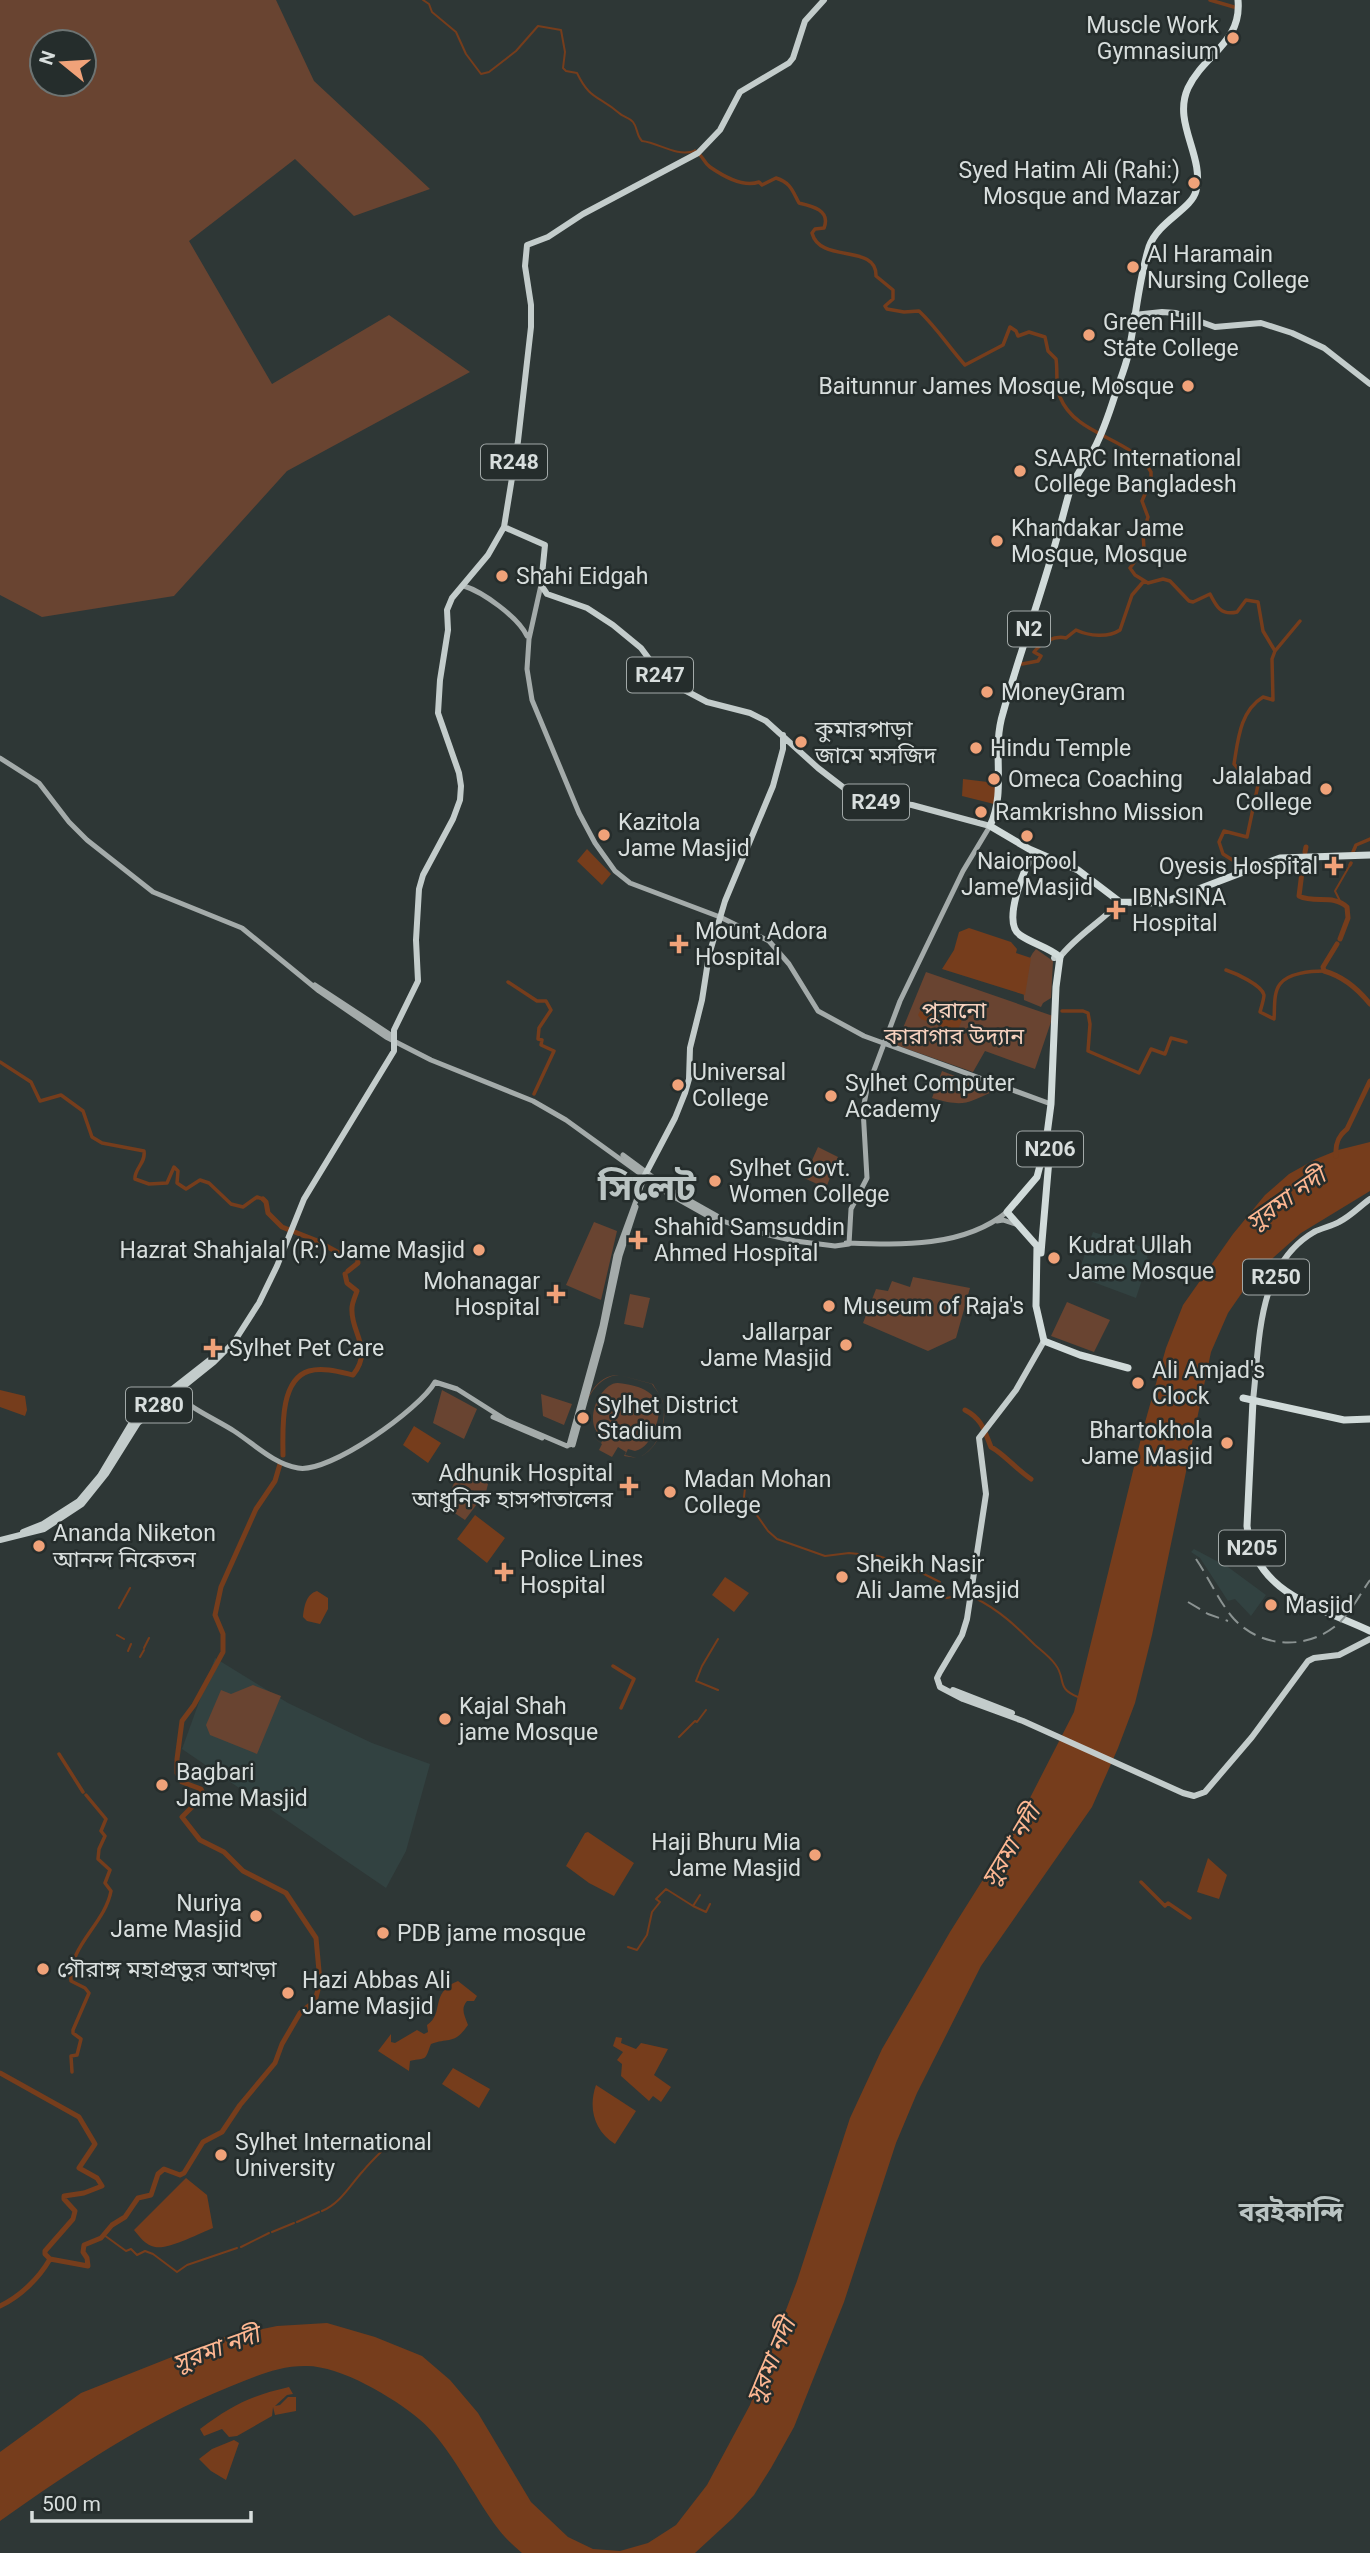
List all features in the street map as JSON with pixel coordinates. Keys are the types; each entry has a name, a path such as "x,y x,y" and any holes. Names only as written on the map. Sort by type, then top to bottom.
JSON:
{"highway":[{"name":"N2","path":"990,827 999,795 996,758 1002,716 1070,489 1101,435 1128,353 1150,243 1158,230 1191,201 1196,192 1196,169 1182,111 1183,100 1197,72 1233,34 1238,19 1238,0"},
{"path":"990,827 1033,853 1078,870 1123,902 1162,903 1280,858 1370,857"},
{"path":"1033,853 1024,872 1013,915 1014,929 1021,936 1058,957"},
{"name":"N206","path":"1007,1212 1037,1177 1046,1142 1051,1104 1058,957"},
{"name":"N206","path":"1044,1341 1040,1270 1057,1065 1058,957"},
{"path":"1007,1212 1037,1246 1037,1306 1044,1341 1080,1355 1128,1368"},
{"path":"1243,1398 1344,1420 1370,1417"},
{"name":"N205","path":"1254,1400 1247,1526 1248,1537 1257,1559 1272,1581 1287,1593 1370,1631"}],"main road":[{"name":"R248","path":"396,1040 394,1030 418,981 416,940 419,889 423,875 453,820 460,800 459,773 441,723 438,703 448,630 447,610 452,598 488,555 504,527 518,441 531,327 531,305 525,266 527,245 548,237 583,214 698,153 720,130 740,92 789,63 805,21 824,0"},
{"path":"1134,315 1176,313 1215,327 1261,323 1292,333 1324,348 1370,384"},
{"path":"504,527 545,545 541,585 529,639 527,669 532,700 579,813 595,843 615,871 630,883 720,917 769,941 789,964 818,1011 884,1044 1051,1104"},
{"path":"470,578 475,589"},
{"name":"R247","path":"541,585 550,595 587,608 613,625 641,648 661,675 673,684 708,702 759,716 783,736"},
{"path":"464,586 475,589 519,622 529,639"},
{"path":"537,604 550,595"},
{"path":"519,622 533,618"},
{"path":"176,1393 274,1459 301,1469 345,1454 371,1439 410,1409 435,1382 509,1425 570,1445 606,1327 614,1272 641,1187 676,1118 688,1085 691,1048 709,955 729,889 772,786 783,749 783,736"},
{"name":"R249","path":"783,736 842,789 857,798 912,804 990,827"},
{"path":"783,749 792,744"},
{"path":"0,758 39,783 69,822 87,840 153,892 242,928 312,984 396,1040 534,1098 585,1129 676,1196 698,1209 752,1228 810,1241 849,1244 945,1240 1003,1220 1021,1226"},
{"path":"849,1244 851,1209 867,1178 863,1109 865,1098 900,1001 944,909 990,827"},
{"path":"1058,957 1123,902"},
{"name":"R280","path":"0,1538 44,1529 82,1504 106,1474 138,1423 214,1362 234,1342 264,1291 304,1191 396,1040"},
{"name":"R250","path":"1254,1400 1261,1315 1276,1276 1288,1257 1314,1232 1345,1218 1370,1199"},
{"path":"997,1221 1007,1212"},
{"name":"R280","path":"0,1538 43,1524 79,1501 100,1476 134,1419 230,1344 288,1236"},
{"path":"1044,1341 1021,1382 979,1438 986,1494 962,1635 940,1672 940,1687 1194,1796 1205,1792 1252,1737 1308,1661 1345,1653 1370,1639"},
{"path":"1163,1782 1189,1791 1202,1789 1249,1735 1306,1660 1344,1651 1370,1631"}],"shaded area":[{"path":"1093,1232 1149,1249 1149,1259 1136,1298 1077,1276"},
{"path":"1194,1549 1228,1567 1266,1595 1251,1616 1235,1599 1228,1601 1200,1558 1191,1552"},
{"path":"215,1658 288,1703 372,1743 430,1764 406,1851 386,1888 182,1749"}],"green space":[{"path":"0,0 276,0 314,81 430,189 354,216 295,159 189,241 272,384 389,315 470,372 287,471 174,596 42,617 0,595"},
{"path":"1036,949 1053,961 1051,998 1041,1007 1024,1000 1027,966"},
{"name":"পুরানো কারাগার উদ্যান","path":"926,972 1053,1016 1035,1069 985,1051 973,1072 896,1045"},
{"path":"942,1071 994,1091 964,1103 932,1098"},
{"path":"818,1147 838,1157 826,1188 804,1178"},
{"path":"594,1222 617,1231 601,1300 566,1285"},
{"path":"913,1277 970,1288 956,1338 928,1351 863,1323 876,1289 888,1291 892,1281 910,1287"},
{"path":"630,1294 650,1298 643,1328 624,1324"},
{"path":"1067,1302 1110,1320 1094,1352 1051,1336"},
{"path":"619,1375 601,1382 594,1389 583,1416 585,1406 589,1396 594,1388 601,1381 609,1376"},
{"name":"Sylhet District Stadium","path":"618,1383 639,1387 654,1397 659,1411 647,1444 635,1451 628,1449 625,1455 637,1458 624,1456 626,1452 618,1447 612,1457 599,1450 602,1444 589,1434 601,1443 604,1438 597,1432 593,1415 605,1389"},
{"path":"442,1390 477,1409 464,1439 433,1423"},
{"path":"541,1394 572,1404 564,1425 543,1416"},
{"path":"466,1467 488,1484 486,1492 465,1520 444,1506 458,1474"},
{"path":"253,1685 281,1696 257,1754 210,1735 206,1725 221,1690 231,1694"}],"water":[{"path":"963,779 996,783 994,804 962,796"},
{"path":"587,849 611,874 602,885 577,861"},
{"path":"969,928 1011,942 1017,949 1016,953 1031,958 1025,995 942,969 954,950 959,932"},
{"path":"925,1001 964,1015 957,1032 921,1019 918,1015"},
{"name":"সুরমা নদী","path":"1370,1142 1370,1191 1301,1233 1248,1284 1228,1313 1211,1352 1152,1635 1135,1703 1118,1748 1092,1807 981,1966 917,2093 896,2143 844,2302 794,2427 754,2495 733,2518 695,2553 522,2553 499,2530 441,2442 419,2419 365,2384 334,2371 305,2366 275,2370 257,2376 168,2415 82,2465 0,2521 0,2452 81,2393 220,2338 277,2326 327,2323 375,2337 422,2356 450,2380 478,2413 531,2502 568,2537 593,2549 620,2551 648,2543 676,2525 707,2485 750,2405 797,2281 850,2118 882,2049 950,1932 1011,1835 1074,1712 1144,1426 1166,1348 1183,1305 1233,1234 1265,1195 1289,1174 1338,1150"},
{"path":"0,1390 25,1396 25,1416 0,1407"},
{"path":"414,1426 441,1443 428,1463 403,1445"},
{"path":"475,1515 505,1538 487,1563 457,1539"},
{"path":"725,1577 749,1593 734,1612 712,1595"},
{"path":"317,1591 328,1598 328,1609 320,1624 307,1621 303,1617 308,1598"},
{"path":"588,1832 634,1863 614,1896 589,1883 566,1866"},
{"path":"1208,1858 1227,1875 1219,1899 1197,1892"},
{"path":"458,1981 477,1996 474,2001 467,2001 465,2004 464,2013 468,2025 459,2035 431,2044 425,2058 410,2061 409,2071 378,2051 391,2034 391,2042 395,2043 417,2030 424,2034 428,2032 427,2025 435,2015 443,1991"},
{"path":"616,2037 622,2038 621,2043 636,2049 641,2043 668,2049 654,2075 671,2087 661,2102 653,2096 649,2101 621,2076 622,2064 617,2060 623,2052 613,2046"},
{"path":"453,2068 490,2089 479,2108 442,2084"},
{"path":"596,2085 636,2111 615,2144 602,2133 595,2118 593,2102"},
{"path":"186,2178 207,2195 213,2228 168,2246 155,2247 148,2244 134,2230"},
{"path":"289,2387 293,2394 287,2395 275,2406 288,2397 296,2397 296,2411 275,2415 273,2407 272,2416 237,2436 229,2437 222,2429 204,2436 200,2429 242,2402"},
{"path":"234,2440 239,2443 226,2480 211,2471 199,2459 212,2449"}],"waterway":[{"path":"423,0 429,4 432,12 456,32 466,54 481,74 489,72 516,51 538,26 561,30 565,52 563,68 577,73 590,93 631,120 642,141 674,151 695,151"},
{"path":"1210,0 1234,7"},
{"path":"695,151 710,167 733,180 759,182 762,185 776,178 785,182 799,203 823,213 824,228 815,229 812,233 817,242 836,252 868,260 874,266 876,276 893,290 893,299 885,306 887,309 919,311 965,365 1003,345 1010,327 1018,336 1029,332 1045,337 1048,351 1056,359 1058,393 1068,410 1078,421 1131,451 1151,472 1151,480 1142,501 1148,517 1143,533 1144,549 1130,568 1135,575 1148,583 1163,579 1170,581 1189,601 1193,602 1210,594 1217,606 1227,613 1237,612 1246,600 1258,602 1263,631 1275,651"},
{"path":"1022,664 1038,661 1041,656 1034,652 1044,643 1052,639 1066,638 1076,630 1098,635 1120,630 1132,595 1144,581"},
{"path":"1234,861 1223,854 1219,842 1224,831 1247,837 1258,785 1257,778 1239,770 1234,764 1241,727 1255,703 1263,697 1273,700 1272,659 1275,651 1300,621"},
{"path":"1353,852 1356,845 1370,839"},
{"path":"1305,852 1306,847"},
{"path":"1303,864 1299,896 1336,901 1347,907 1348,918 1340,939"},
{"path":"1340,901 1335,891 1350,865"},
{"path":"1337,944 1323,967 1324,971 1349,984 1370,1004"},
{"path":"1226,970 1248,980 1262,991 1264,995 1260,1012 1274,1019 1276,992 1284,980 1300,973 1324,971"},
{"path":"508,982 537,1001 546,1001 551,1010 539,1028 538,1039 542,1040 541,1045 554,1051 534,1094"},
{"path":"1062,1011 1088,1013 1088,1051 1139,1073 1151,1049 1165,1054 1171,1038 1186,1042"},
{"path":"0,1062 31,1082 40,1101 61,1095 83,1111 92,1137 102,1143 144,1151 135,1179 149,1184 167,1183 174,1167 178,1171 177,1183 186,1189 200,1180 209,1183 231,1204 243,1207 257,1197 263,1199"},
{"path":"1336,1156 1341,1134 1347,1129 1370,1081"},
{"path":"263,1199 268,1213 282,1227 339,1253 357,1255 358,1263 348,1271"},
{"path":"283,1455 285,1408 292,1385 299,1376 320,1370 353,1375 359,1366 361,1349 352,1317 357,1291 347,1283 345,1274"},
{"path":"965,1410 979,1421 991,1447 1031,1479"},
{"path":"0,2306 29,2286 50,2259 88,2266 83,2252 84,2245 101,2238 112,2225 125,2217 138,2198 151,2195 158,2174 164,2169 180,2175 184,2173 203,2142 222,2132 240,2105 275,2063 282,2044 300,2013 315,2001 320,1982 316,1938 286,1893 243,1871 224,1852 200,1840 182,1817 204,1795 201,1789 182,1782 177,1773 182,1721 194,1705 223,1652 223,1634 215,1615 221,1587 256,1509 275,1481 280,1464"},
{"path":"743,1474 746,1480 744,1497 768,1531 777,1539 825,1556 849,1553 878,1556 904,1564 940,1582 941,1596 947,1598 964,1594"},
{"path":"119,1608 130,1588"},
{"path":"975,1598 1007,1619 1048,1656 1058,1669 1066,1690 1078,1697"},
{"path":"117,1635 124,1639"},
{"path":"144,1648 149,1638"},
{"path":"718,1639 696,1681 718,1690"},
{"path":"128,1651 131,1644"},
{"path":"140,1657 144,1650"},
{"path":"613,1666 634,1679 621,1708"},
{"path":"679,1737 697,1722 706,1710"},
{"path":"59,1754 83,1792"},
{"path":"72,2072 71,2056 77,2055 81,2039 73,2030 89,1993 71,1981 72,1968 81,1946 102,1914 111,1891 105,1883 110,1870 98,1859 105,1836 101,1831 106,1819 86,1795"},
{"path":"1141,1882 1165,1906 1168,1903 1190,1918"},
{"path":"628,1947 637,1950 647,1935 652,1912 660,1902 656,1899 666,1889 693,1906"},
{"path":"700,1895 693,1906 706,1912 710,1904"},
{"path":"0,2073 79,2117 95,2144 79,2168 97,2178 102,2186 84,2193 64,2196 75,2211 73,2219 45,2251 50,2259"},
{"path":"322,2211 340,2199 391,2142"},
{"path":"297,2222 319,2212"},
{"path":"272,2232 294,2223"},
{"path":"241,2247 269,2233"},
{"path":"104,2235 126,2251 131,2249 137,2255 145,2251 153,2254 177,2272 187,2265 237,2248"}],"railway":[{"path":"1196,1559 1234,1619 1245,1629 1271,1641 1299,1642 1326,1632 1338,1624 1370,1580"},
{"path":"1188,1602 1208,1614 1228,1621"}],"place":[{"name":"Muscle Work Gymnasium","path":"1233,38"},
{"name":"Syed Hatim Ali (Rahi:) Mosque and Mazar","path":"1194,183"},
{"name":"Al Haramain Nursing College","path":"1133,267"},
{"name":"Green Hill State College","path":"1089,335"},
{"name":"Baitunnur James Mosque, Mosque","path":"1188,386"},
{"name":"SAARC International College Bangladesh","path":"1020,471"},
{"name":"Khandakar Jame Mosque, Mosque","path":"997,541"},
{"name":"Shahi Eidgah","path":"502,576"},
{"name":"MoneyGram","path":"987,692"},
{"name":"কুমারপাড়া জামে মসজিদ","path":"801,742"},
{"name":"Hindu Temple","path":"976,748"},
{"name":"Omeca Coaching","path":"994,779"},
{"name":"Jalalabad College","path":"1326,789"},
{"name":"Ramkrishno Mission","path":"981,812"},
{"name":"Kazitola Jame Masjid","path":"604,835"},
{"name":"Naiorpool Jame Masjid","path":"1027,836"},
{"name":"Oyesis Hospital","path":"1334,866"},
{"name":"IBN SINA Hospital","path":"1116,910"},
{"name":"Mount Adora Hospital","path":"679,944"},
{"name":"Universal College","path":"678,1085"},
{"name":"Sylhet Computer Academy","path":"831,1096"},
{"name":"Sylhet Govt. Women College","path":"715,1181"},
{"name":"Shahid Samsuddin Ahmed Hospital","path":"638,1240"},
{"name":"Hazrat Shahjalal (R:) Jame Masjid","path":"479,1250"},
{"name":"Kudrat Ullah Jame Mosque","path":"1054,1258"},
{"name":"Mohanagar Hospital","path":"556,1294"},
{"name":"Museum of Raja's","path":"829,1306"},
{"name":"Jallarpar Jame Masjid","path":"846,1345"},
{"name":"Sylhet Pet Care","path":"213,1348"},
{"name":"Ali Amjad's Clock","path":"1138,1383"},
{"name":"Sylhet District Stadium","path":"583,1418"},
{"name":"Bhartokhola Jame Masjid","path":"1227,1443"},
{"name":"Adhunik Hospital আধুনিক হাসপাতালের","path":"629,1486"},
{"name":"Madan Mohan College","path":"670,1492"},
{"name":"Ananda Niketon আনন্দ নিকেতন","path":"39,1546"},
{"name":"Police Lines Hospital","path":"504,1572"},
{"name":"Sheikh Nasir Ali Jame Masjid","path":"842,1577"},
{"name":"Masjid","path":"1271,1605"},
{"name":"Kajal Shah jame Mosque","path":"445,1719"},
{"name":"Bagbari Jame Masjid","path":"162,1785"},
{"name":"Haji Bhuru Mia Jame Masjid","path":"815,1855"},
{"name":"Nuriya Jame Masjid","path":"256,1916"},
{"name":"PDB jame mosque","path":"383,1933"},
{"name":"গৌরাঙ্গ মহাপ্রভুর আখড়া","path":"43,1969"},
{"name":"Hazi Abbas Ali Jame Masjid","path":"288,1993"},
{"name":"Sylhet International University","path":"221,2155"}],"district":[{"name":"সিলেট","path":"647,1187"},
{"name":"বরইকান্দি","path":"1291,2212"}]}
